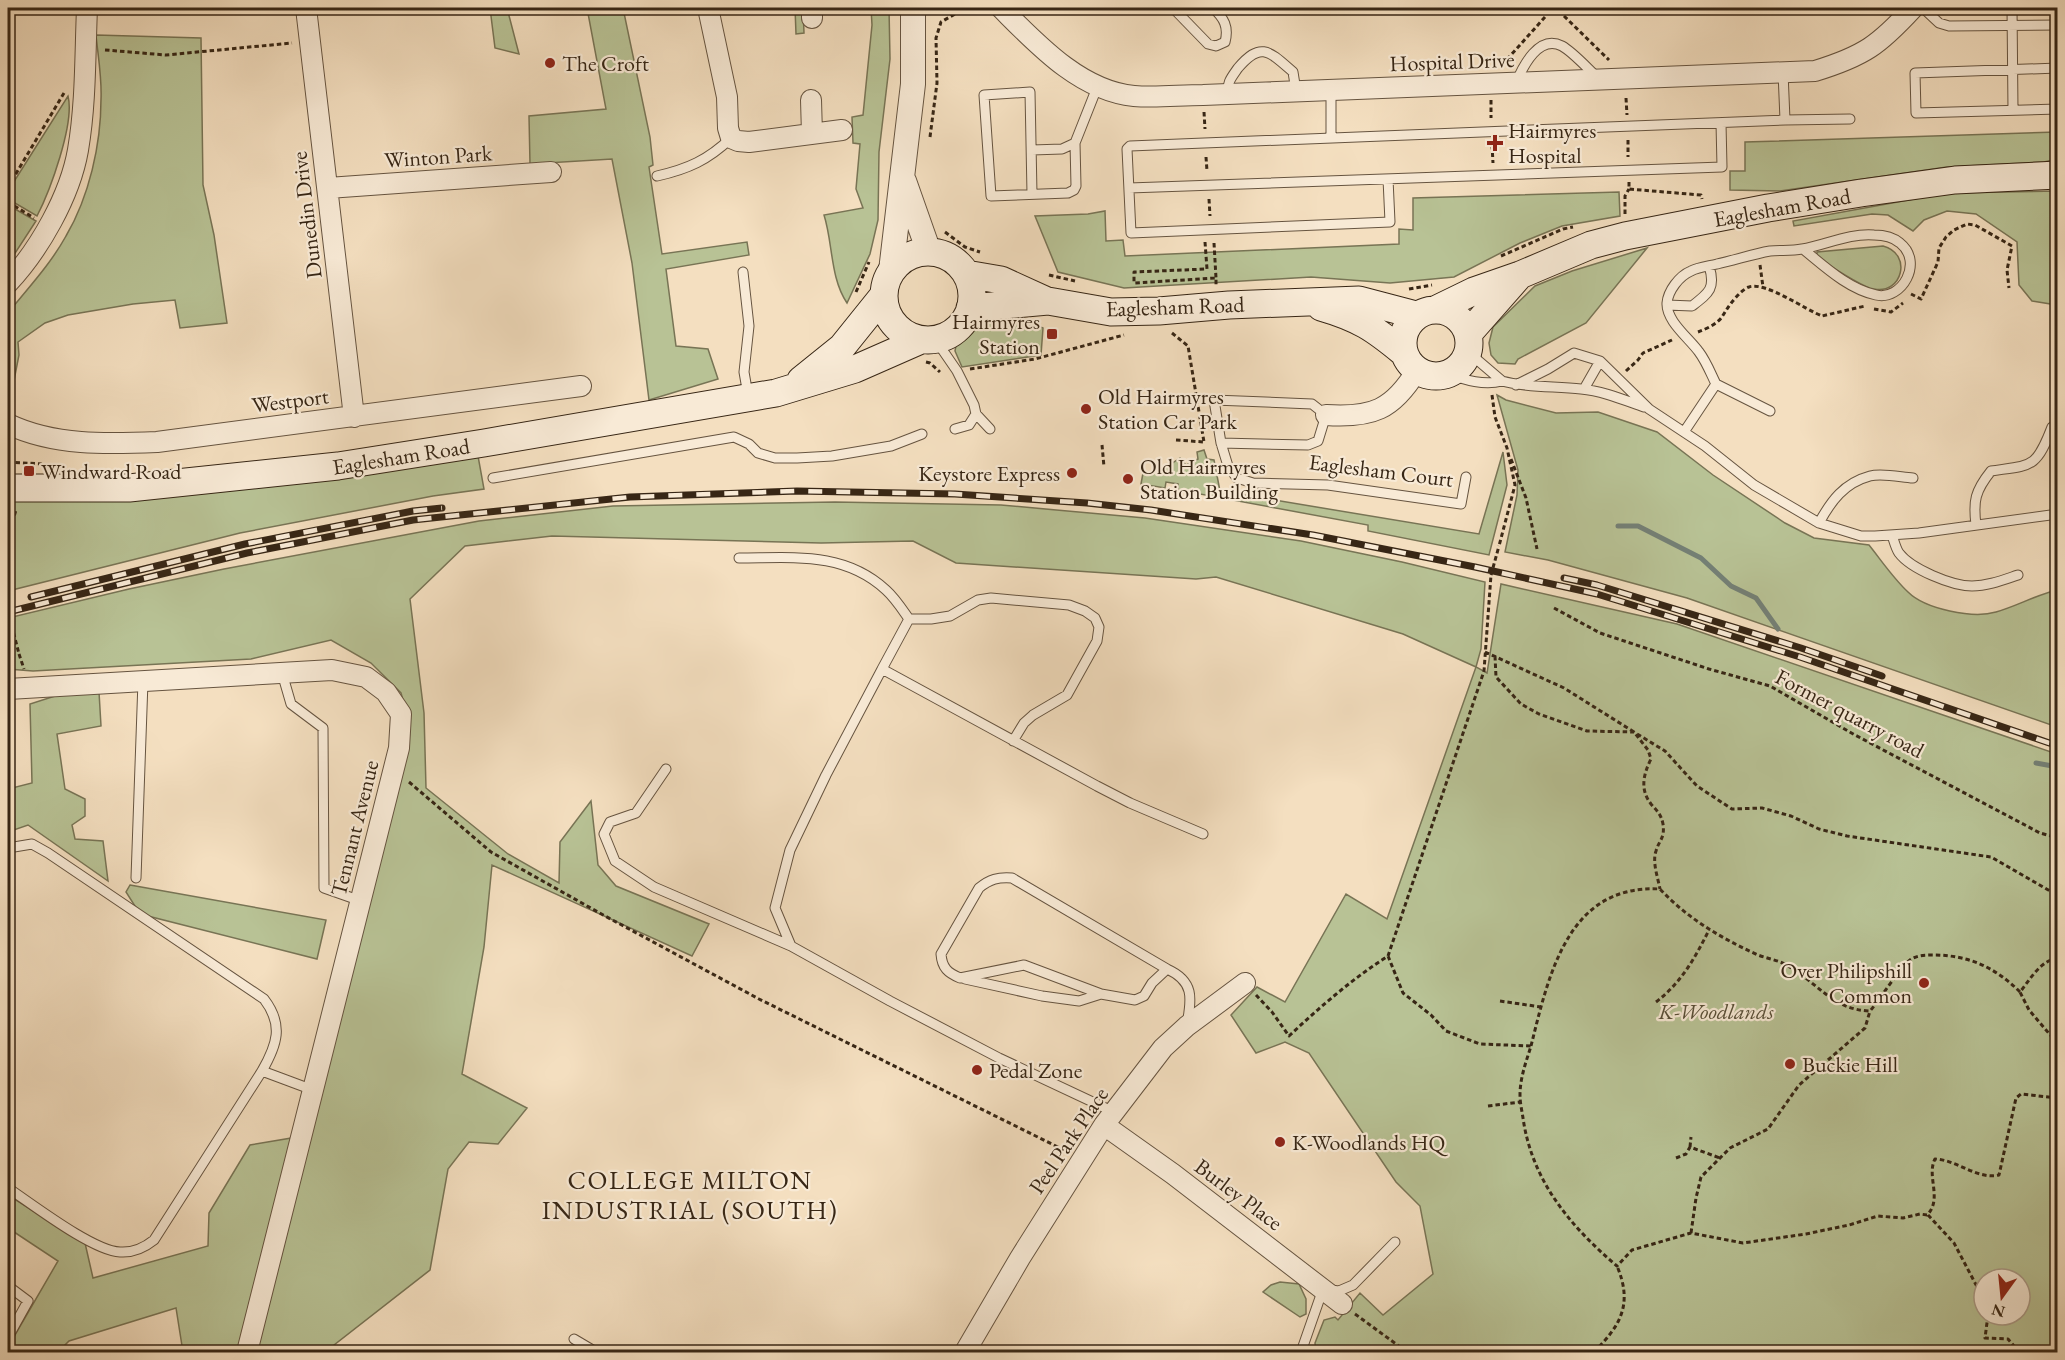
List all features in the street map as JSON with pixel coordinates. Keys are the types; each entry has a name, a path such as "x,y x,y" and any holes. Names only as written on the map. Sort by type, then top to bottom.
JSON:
{"main road":[{"name":"Eaglesham Road","path":"966,274 1001,280 1048,301 1111,312 1302,301 1359,300 1430,303 1520,275 1591,245 1768,208 1955,180 2055,174"},
{"path":"929,252 951,258 960,265 971,285 970,308 965,320 947,336 926,347 899,330 891,320 885,309 882,275 909,256 929,252"},
{"name":"Eaglesham Road","path":"791,388 842,347 882,275"},
{"name":"Eaglesham Road","path":"1468,343 1520,275"},
{"name":"Eaglesham Road","path":"970,308 1048,301"},
{"name":"Eaglesham Road","path":"1302,301 1350,315 1378,331 1411,362"},
{"path":"1430,303 1457,316 1464,323 1468,343 1464,361 1457,369 1437,376 1427,375 1411,362 1402,343 1409,323 1430,303"},
{"name":"Eaglesham Road","path":"14,488 129,488 338,466 749,398 791,388 926,347"}],"street":[{"path":"8,283 19,272 49,226 66,190 78,152 84,94 87,8"},
{"name":"Dunedin Drive","path":"306,8 354,417"},
{"path":"708,8 726,97 730,138 749,142 842,130"},
{"path":"882,275 902,176 913,84 913,8"},
{"name":"Hospital Drive","path":"1001,8 1071,71 1098,85 1132,96 1600,80 1815,70 1840,63 1868,50 1887,36 1913,8"},
{"path":"811,100 812,134"},
{"name":"Winton Park","path":"328,188 551,172"},
{"path":"902,176 929,252"},
{"name":"Eaglesham Court","path":"1326,415 1373,413 1394,400 1408,384 1411,362"},
{"name":"Westport","path":"8,424 26,433 82,442 112,444 157,442 580,386"},
{"name":"Tennant Avenue","path":"8,689 332,670 366,677 386,692 401,714 399,748 394,771 248,1353"},
{"name":"Peel Park Place","path":"965,1353 1020,1258 1109,1118 1163,1048 1187,1026 1245,983"},
{"name":"Burley Place","path":"1109,1118 1173,1174 1342,1304"}],"lane":[{"path":"1173,8 1208,44 1216,45 1225,42 1227,32 1222,17 1213,8"},
{"path":"1923,8 1939,23 1949,26 2058,25"},
{"path":"2012,8 2013,110"},
{"path":"1516,83 1523,67 1542,45 1547,44 1561,45 1600,80"},
{"path":"1228,94 1229,80 1250,55 1257,51 1266,52 1293,72 1296,91"},
{"path":"2058,68 1915,73 1916,113 2058,109"},
{"path":"1783,72 1785,120"},
{"path":"1032,194 1030,92 984,95 991,196 1068,193 1076,186 1075,142 1098,85"},
{"path":"1331,90 1331,138"},
{"path":"1388,179 1390,222 1131,233 1127,149 1130,146 1850,119"},
{"path":"1129,188 1494,177 1722,167 1721,123"},
{"path":"657,176 682,171 720,148 730,138"},
{"path":"1032,150 1062,149 1075,142"},
{"path":"1770,411 1716,384 1701,354 1672,319 1667,305 1670,293 1679,280 1690,271 1771,251 1803,249 1837,239 1872,234 1899,242 1907,250 1911,260 1910,271 1904,284 1895,291 1878,296 1847,282 1803,249"},
{"path":"1667,305 1692,306 1704,297 1711,288 1713,280 1709,266"},
{"path":"743,272 749,326 744,372 749,398"},
{"path":"1468,343 1502,381"},
{"path":"926,347 957,371 974,405 976,414 990,429"},
{"path":"1516,385 1574,354 1600,360 1649,409 1684,432 1754,485 1819,524 1861,536 1892,535 2058,514"},
{"path":"1584,389 1600,360"},
{"path":"1448,374 1464,380 1490,384 1502,381 1516,385 1584,389 1608,394 1649,409"},
{"path":"1684,432 1716,384"},
{"name":"Eaglesham Court","path":"1221,442 1308,445 1318,441 1326,415 1312,404 1214,400 1221,442 1228,466 1237,478 1254,483 1328,485 1461,504 1466,477"},
{"path":"955,429 969,425 976,414"},
{"path":"1976,525 1974,504 1980,485 1991,471 2029,465 2043,452 2052,427"},
{"path":"493,478 734,437 749,444 758,453 775,458 796,458 832,456 891,446 922,434"},
{"path":"1819,524 1831,501 1845,487 1871,475 1913,478"},
{"path":"1892,535 1899,553 1906,559 1920,569 1951,582 1972,586 1994,583 2018,575"},
{"path":"740,558 812,558 852,567 887,591 909,619"},
{"path":"909,619 950,616 978,600 992,598 1069,605 1095,618 1100,627 1097,641 1067,695 1033,715 1024,723 1013,741"},
{"path":"791,946 775,908 790,850 826,775 909,619"},
{"path":"882,669 1130,803 1203,834"},
{"path":"282,673 291,704 323,728 324,888 361,901"},
{"path":"136,878 143,681"},
{"path":"666,769 636,813 610,822 604,834 615,861 654,887 791,946 1109,1118"},
{"path":"8,848 32,844 48,853 264,999 276,1018 277,1030 276,1041 262,1071 154,1240 144,1248 131,1252 105,1249 8,1188"},
{"path":"1101,994 1079,1001 1042,996 960,978 942,966 940,954 979,888 988,880 1012,878 1178,974 1186,982 1192,1002 1187,1026"},
{"path":"960,978 1024,965 1101,994 1135,1000 1143,996 1152,983 1167,969"},
{"path":"262,1071 313,1090"},
{"path":"1301,1353 1323,1289 1339,1291 1353,1286 1395,1242"},
{"path":"8,1286 28,1301 8,1337"},
{"path":"574,1339 596,1353"}],"path":[{"path":"85,48 166,55 241,50 311,41"},
{"path":"8,187 65,92 84,94"},
{"path":"1203,95 1210,230 1205,238 1207,269 1134,272 1134,283 1216,278"},
{"path":"1624,218 1625,196 1629,189"},
{"path":"8,202 49,226"},
{"path":"1618,379 1643,353 1666,342 1709,327 1722,318 1734,299 1748,287 1757,285 1822,316 1865,306 1891,312 1900,307 1910,294 1921,298 1938,262 1942,242 1954,230 1967,224 1975,225 2012,246 2007,270 2009,288"},
{"path":"1499,257 1563,229 1573,227"},
{"path":"1214,242 1216,286 1224,288"},
{"path":"855,296 882,275"},
{"path":"1400,288 1430,303"},
{"path":"1159,311 1158,327 1175,334 1188,346 1204,442"},
{"path":"926,347 930,363 940,373 1035,359 1124,335"},
{"path":"1490,384 1496,417 1526,498 1537,549"},
{"path":"1176,440 1221,442"},
{"path":"1102,445 1104,467"},
{"path":"1272,1012 1289,1036 1366,970 1388,956 1484,671 1491,575 1515,484 1507,448"},
{"path":"8,462 47,464"},
{"path":"8,537 14,488"},
{"name":"Former quarry road","path":"1554,608 1600,633 1709,669 1770,686 1874,746 2040,833 2058,838"},
{"path":"8,611 24,671"},
{"path":"1485,652 1564,688 1665,751 1696,786 1732,809 1762,808 1791,816 1819,829 1847,836 1991,857 2050,891 2058,892"},
{"path":"1495,656 1496,677 1521,704 1539,714 1587,731 1634,732"},
{"path":"1634,732 1648,750 1651,759 1645,770 1642,786 1649,801 1660,814 1663,827 1662,842 1656,850 1655,861 1660,889 1675,905 1709,930 1764,958 1786,964 1837,1003 1855,1011 1870,1011"},
{"path":"394,771 408,780 491,852 759,999 1083,1159"},
{"path":"1594,1353 1609,1337 1624,1310 1623,1281 1617,1266 1587,1240 1545,1185 1531,1158 1520,1102 1524,1069 1541,1007 1568,938 1578,921 1593,907 1614,895 1641,888 1660,889"},
{"path":"1656,1002 1673,988 1690,965 1709,930"},
{"path":"1691,1233 1701,1177 1730,1148 1768,1129 1799,1085 1865,1028 1870,1011 1911,959 1921,955 1962,957 1985,965 2006,978 2020,992 2029,1010 2058,1044"},
{"path":"1388,956 1403,993 1431,1015 1446,1031 1480,1044 1531,1046"},
{"path":"2020,992 2042,966 2052,959 2058,959"},
{"path":"1500,1001 1541,1007"},
{"path":"1927,1215 1932,1209 1935,1194 1933,1164 1935,1159 1953,1162 1983,1176 1999,1175 2016,1098 2021,1094 2058,1098"},
{"path":"1488,1106 1520,1102"},
{"path":"1676,1158 1686,1154 1690,1147 1691,1137"},
{"path":"1690,1147 1720,1158"},
{"path":"1617,1266 1632,1250 1691,1233 1743,1244 1806,1234 1878,1216 1904,1218 1920,1214 1927,1215 1954,1243 1972,1277"},
{"path":"1342,1304 1407,1353"},
{"path":"1986,1327 1985,1338 2008,1339 2019,1353"}],"green space":[{"path":"490,8 507,8 519,54 495,48"},
{"path":"587,8 623,8 650,137 653,165 649,167 662,254 747,242 749,255 666,269 676,346 708,349 718,379 649,400 632,263 612,159 530,164 529,116 606,109"},
{"path":"795,8 803,8 804,33 796,34"},
{"path":"871,8 889,8 890,59 879,152 878,220 870,254 847,303 841,293 835,272 824,215 863,208 856,189 860,144 853,143 852,117 863,115 872,25"},
{"path":"96,35 201,38 203,185 214,235 227,323 180,328 175,300 133,304 68,315 45,323 18,342 19,355 8,411 8,313 60,247 81,205 92,170 99,134 101,99"},
{"path":"68,96 68,123 65,139 37,216 8,199 8,191"},
{"path":"2057,132 2057,159 2044,162 1947,167 1780,191 1730,190 1730,171 1745,171 1745,142"},
{"path":"2057,191 2057,305 2032,301 2019,285 2017,242 1976,214 1947,211 1924,220 1913,231 1888,215 1872,214 1794,226 1793,221 1947,193"},
{"path":"1619,192 1620,216 1562,226 1520,243 1454,277 1390,283 1311,277 1124,288 1058,272 1035,216 1105,211 1106,241 1123,240 1125,256 1399,244 1399,229 1413,230 1413,198"},
{"path":"8,205 36,221 8,264"},
{"path":"1883,246 1892,250 1901,265 1897,280 1884,289 1874,289 1862,284 1817,257 1817,252"},
{"path":"1647,248 1586,323 1518,359 1515,364 1498,363 1491,355 1489,343 1493,327 1535,286 1572,271"},
{"path":"1005,312 1043,328 1041,355 962,367 955,351 957,340 980,319"},
{"path":"1497,395 1506,400 1556,413 1598,412 1657,432 1713,475 1785,523 1814,538 1869,545 1908,592 1937,608 1963,613 1986,614 2004,610 2057,590 2057,727 1687,598 1548,560 1505,552 1517,495 1518,470"},
{"path":"1204,450 1207,459 1214,460 1220,491 1479,534 1503,452 1507,485 1489,555 1368,531 1368,525 1178,490 1178,484 1166,482 1165,488 1141,484 1143,473 1159,472 1180,458 1186,465 1198,459 1197,452"},
{"path":"478,456 484,489 433,496 240,533 8,591 8,502"},
{"path":"835,502 1001,505 1145,518 1301,541 1485,582 1481,649 1476,667 1403,634 1216,577 1196,579 956,563 913,541 821,543 552,536 465,546 410,599 424,713 426,788 508,854 559,883 560,842 591,801 598,865 616,886 709,924 692,956 492,865 484,947 462,1074 527,1108 498,1144 469,1142 448,1169 430,1270 325,1352 183,1352 176,1308 69,1341 58,1352 8,1352 8,1347 58,1261 8,1228 8,1195 85,1243 93,1278 208,1246 209,1213 250,1145 309,1135 409,722 401,693 371,663 331,640 251,659 33,671 8,669 8,618 224,569 479,521 613,506"},
{"name":"K-Woodlands","path":"1501,584 1677,624 2057,754 2057,1352 1316,1352 1315,1343 1324,1320 1335,1317 1338,1320 1360,1293 1383,1315 1433,1274 1420,1206 1396,1182 1309,1053 1285,1042 1256,1053 1231,1015 1257,987 1285,1002 1346,894 1387,919 1476,667 1487,673"},
{"path":"99,692 101,726 57,734 65,789 85,799 85,816 72,825 75,839 103,841 108,881 28,825 8,832 8,789 32,783 30,704 55,696"},
{"path":"130,885 326,920 317,959 140,914 126,892"},
{"path":"1280,1282 1299,1284 1306,1299 1306,1314 1300,1317 1263,1292 1271,1285"}],"waterway":[{"path":"1618,526 1638,526 1701,558 1731,586 1756,598 1778,629"},
{"path":"2036,763 2058,767"}],"railway":[{"path":"8,612 247,553 413,520 630,497 797,491 955,494 1151,510 1313,535 1597,594 1800,657 2058,746"},
{"path":"31,597 245,544 413,511 442,508"},
{"path":"1564,578 1597,585 1801,648 1882,676"}],"place":[{"name":"The Croft","path":"550,63"},
{"name":"Hairmyres Hospital","path":"1495,143"},
{"name":"Hairmyres Station","path":"1052,334"},
{"name":"Old Hairmyres Station Car Park","path":"1086,409"},
{"name":"Windward Road","path":"29,471"},
{"name":"Keystore Express","path":"1072,473"},
{"name":"Old Hairmyres Station Building","path":"1128,479"},
{"name":"Over Philipshill Common","path":"1924,983"},
{"name":"Buckie Hill","path":"1790,1064"},
{"name":"Pedal Zone","path":"977,1070"},
{"name":"K-Woodlands HQ","path":"1280,1142"}],"district":[{"name":"COLLEGE MILTON INDUSTRIAL (SOUTH)","path":"690,1195"}]}
